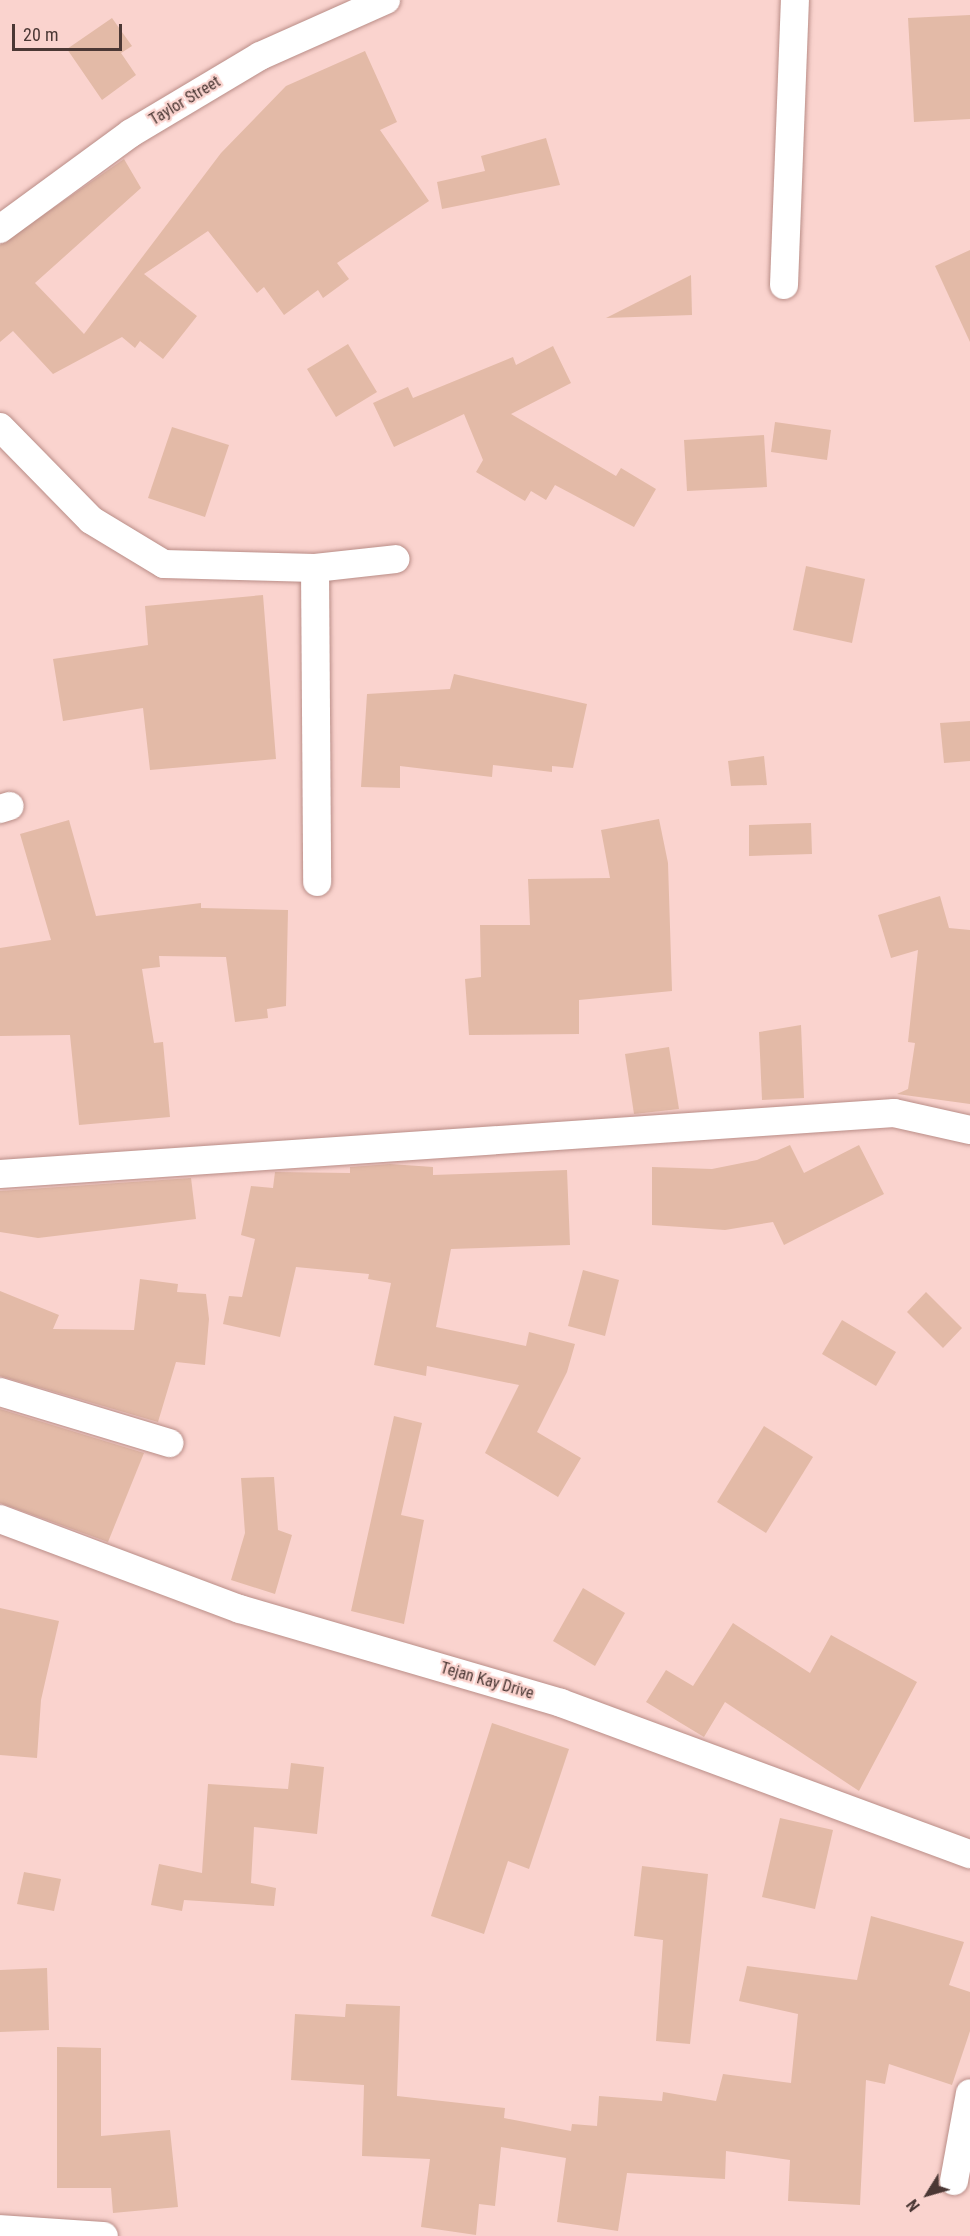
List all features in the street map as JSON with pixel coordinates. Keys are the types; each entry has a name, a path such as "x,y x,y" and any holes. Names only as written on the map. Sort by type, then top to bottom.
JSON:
{"street":[{"name":"Taylor Street","path":"0,229 131,133 260,56 386,0"},
{"path":"784,285 795,0"},
{"path":"0,427 91,520 165,564 315,568 396,559"},
{"path":"315,568 317,882"},
{"path":"0,1174 894,1113 970,1130"},
{"path":"0,1392 169,1443"},
{"name":"Tejan Kay Drive","path":"0,1519 240,1609 561,1703 970,1854"},
{"path":"954,2181 970,2093"},
{"path":"0,2229 105,2236"}],"building":[{"path":"970,15 970,119 914,122 908,18"},
{"path":"112,18 132,46 121,53 136,75 102,100 67,49"},
{"path":"365,51 397,122 380,130 429,201 337,263 349,279 323,298 318,290 284,315 264,287 257,293 208,231 144,274 197,316 163,359 140,341 135,348 122,337 53,374 13,331 0,342 0,245 124,159 141,188 35,283 84,334 221,153 286,86"},
{"path":"546,138 560,185 442,209 437,182 485,171 481,156"},
{"path":"970,250 970,342 935,266"},
{"path":"691,275 692,315 606,318"},
{"path":"348,344 377,392 336,417 307,369"},
{"path":"553,346 571,383 511,414 616,476 621,468 656,489 634,527 555,485 546,500 531,491 525,501 476,472 483,460 464,414 394,447 373,403 408,387 413,398 513,357 516,365"},
{"path":"775,422 831,430 827,460 771,452"},
{"path":"172,427 229,445 205,517 148,498"},
{"path":"764,435 767,487 687,491 684,440"},
{"path":"806,566 865,579 852,643 793,630"},
{"path":"263,595 276,759 150,770 143,708 63,721 53,659 148,645 145,606"},
{"path":"454,674 587,704 573,768 552,766 552,772 493,765 492,777 400,766 400,788 361,787 367,694 450,689"},
{"path":"970,721 970,761 944,763 940,723"},
{"path":"764,756 767,785 731,786 728,761"},
{"path":"659,819 668,863 672,991 579,1000 579,1034 469,1035 465,979 481,977 480,925 530,925 528,879 610,878 601,830"},
{"path":"69,820 96,916 201,903 201,908 288,910 286,1006 267,1009 268,1018 235,1022 226,957 159,956 160,967 142,969 154,1043 163,1042 170,1117 79,1125 70,1035 0,1036 0,948 51,940 20,834"},
{"path":"811,823 812,854 749,856 749,825"},
{"path":"940,896 949,928 970,930 970,1104 897,1094 908,1089 915,1043 908,1042 918,950 891,958 878,915"},
{"path":"801,1025 804,1098 762,1100 759,1032"},
{"path":"669,1047 679,1109 634,1114 625,1054"},
{"path":"790,1145 804,1173 859,1145 884,1194 784,1245 773,1222 725,1230 652,1225 652,1167 712,1169 757,1160"},
{"path":"390,1164 433,1167 433,1175 567,1170 570,1245 451,1249 436,1327 526,1346 529,1332 575,1344 567,1372 537,1432 581,1458 558,1497 485,1453 519,1385 427,1366 426,1376 374,1365 391,1283 368,1279 369,1274 296,1267 280,1337 223,1324 229,1296 242,1297 255,1239 241,1235 251,1186 273,1188 275,1172 350,1173 350,1167"},
{"path":"191,1178 196,1219 38,1238 0,1232 0,1191"},
{"path":"583,1270 619,1280 605,1336 568,1326"},
{"path":"140,1279 178,1284 177,1292 206,1294 209,1319 205,1365 176,1362 158,1422 0,1376 0,1291 59,1315 53,1329 134,1330"},
{"path":"926,1292 962,1328 943,1348 907,1312"},
{"path":"842,1320 896,1352 876,1386 822,1354"},
{"path":"0,1409 144,1453 108,1542 0,1503"},
{"path":"394,1416 422,1423 401,1515 424,1520 404,1624 351,1611"},
{"path":"764,1426 813,1457 766,1533 717,1502"},
{"path":"274,1477 278,1530 292,1535 275,1594 231,1580 245,1533 241,1478"},
{"path":"583,1588 625,1613 595,1666 553,1641"},
{"path":"0,1608 59,1621 41,1700 37,1758 0,1755"},
{"path":"733,1623 810,1673 831,1635 917,1682 859,1791 725,1702 704,1737 646,1702 666,1670 693,1686"},
{"path":"492,1723 569,1749 529,1869 508,1861 484,1934 431,1916"},
{"path":"291,1763 324,1767 317,1834 254,1827 251,1883 276,1888 274,1906 184,1900 182,1911 151,1905 159,1864 202,1873 208,1784 288,1789"},
{"path":"780,1818 833,1830 815,1909 762,1897"},
{"path":"642,1866 708,1874 690,2044 656,2041 663,1940 634,1936"},
{"path":"24,1872 61,1879 54,1911 17,1904"},
{"path":"871,1916 964,1942 949,1985 970,1992 970,2031 952,2085 889,2064 885,2084 866,2080 860,2205 788,2201 790,2160 726,2151 725,2179 627,2173 618,2231 557,2222 566,2158 501,2147 495,2206 479,2204 476,2235 421,2227 430,2159 362,2156 364,2085 291,2080 295,2014 345,2017 346,2004 400,2006 397,2096 505,2108 504,2118 571,2131 572,2124 597,2126 599,2096 662,2101 663,2092 716,2101 723,2074 791,2083 798,2014 739,2001 747,1966 857,1980"},
{"path":"47,1968 49,2030 0,2032 0,1970"},
{"path":"57,2047 101,2048 101,2136 170,2130 178,2207 113,2213 111,2188 57,2188"}]}
